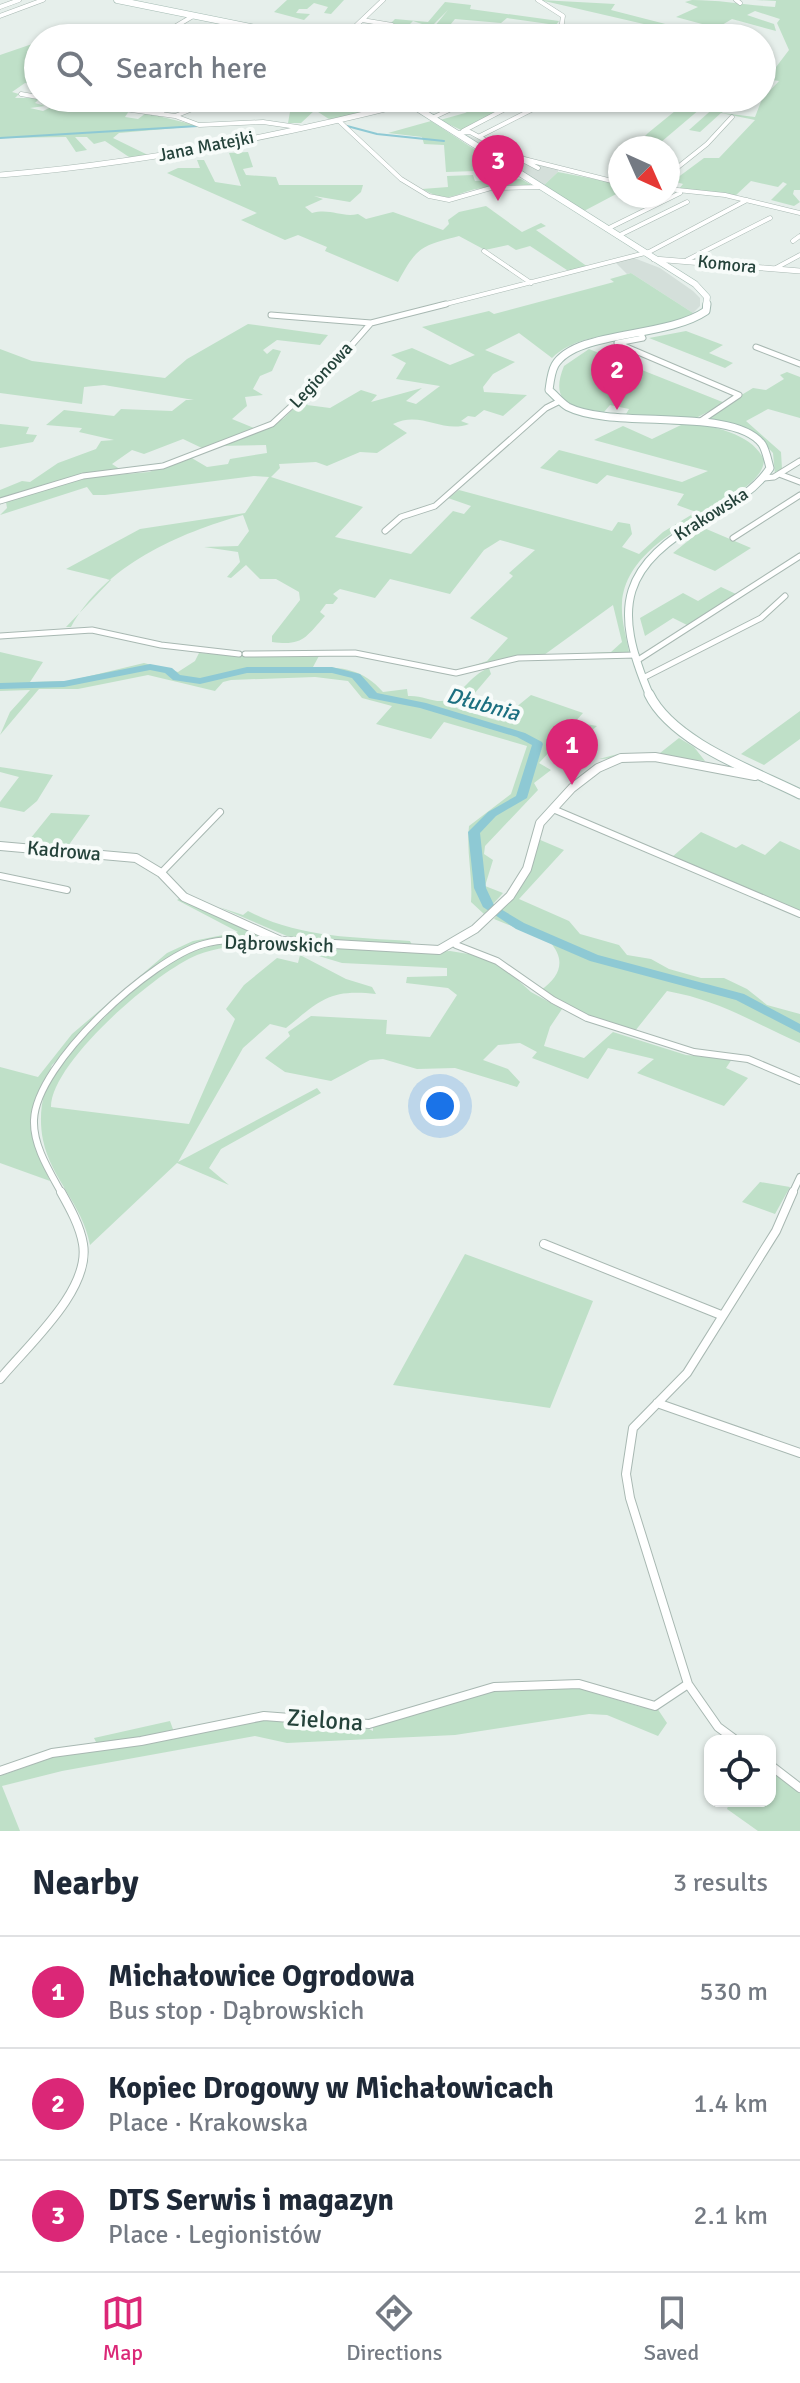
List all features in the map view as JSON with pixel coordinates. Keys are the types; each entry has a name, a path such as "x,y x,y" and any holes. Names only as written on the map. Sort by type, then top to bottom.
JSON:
{"main road":[{"path":"117,0 234,24"},
{"path":"423,112 459,132 700,288 708,304 703,314 691,323 590,342 562,355 549,384 552,396 558,402"},
{"name":"Krakowska","path":"558,402 597,415 699,422 735,430 760,445 770,460 764,478 671,538 642,565 630,588 627,608 637,658 655,705 675,724 800,794"}],"street":[{"path":"0,7 19,0"},
{"path":"0,16 43,0"},
{"path":"133,5 148,0"},
{"path":"357,24 383,0"},
{"path":"538,0 563,16 562,24"},
{"path":"180,24 193,16"},
{"path":"362,20 386,24"},
{"path":"144,112 175,116 193,123 263,122 304,128"},
{"path":"175,116 185,112"},
{"name":"Jana Matejki","path":"0,175 88,168 374,112"},
{"path":"432,118 445,112"},
{"path":"459,132 498,112"},
{"path":"479,137 528,112"},
{"path":"680,165 707,144 732,117"},
{"path":"339,121 371,155 408,182 440,199 457,199 491,188 542,187"},
{"path":"459,132 479,137 538,168"},
{"path":"524,159 608,180"},
{"path":"680,191 747,200 800,213"},
{"path":"271,315 371,323 645,253 747,200"},
{"path":"618,236 687,202"},
{"path":"607,229 650,208"},
{"path":"687,260 770,218"},
{"path":"793,241 800,236"},
{"path":"484,251 531,283"},
{"path":"774,269 800,255"},
{"name":"Komora","path":"654,259 800,271"},
{"name":"Legionowa","path":"0,501 83,476 163,466 272,424 326,374 371,323"},
{"path":"641,334 643,338 617,343 739,395 699,422"},
{"path":"756,347 800,364"},
{"path":"385,531 401,517 435,506 546,408 558,402"},
{"path":"764,478 779,474 800,461"},
{"path":"779,474 800,482"},
{"path":"733,538 800,495"},
{"path":"0,636 80,629 108,631 161,645 242,654 355,653 456,673 518,658 637,658 800,556"},
{"path":"643,678 761,618 785,596"},
{"path":"763,774 673,759 621,758 598,766 553,809 536,831 525,874 500,905 456,945 497,961 553,1000 587,1018 694,1052 748,1059 799,1081"},
{"path":"553,809 800,914"},
{"path":"220,812 161,873 184,897 281,941"},
{"name":"Kadrowa","path":"0,846 128,856 161,873"},
{"path":"0,876 67,890"},
{"name":"Dąbrowskich","path":"0,1379 75,1289 85,1272 83,1233 42,1156 34,1120 39,1093 51,1071 73,1045 153,972 180,953 212,941 281,941 415,950 456,945"},
{"path":"729,1735 718,1727 688,1684 651,1556 630,1498 626,1474 633,1428 687,1373 776,1231 800,1177"},
{"path":"544,1244 721,1315"},
{"path":"657,1403 800,1453"},
{"name":"Zielona","path":"0,1771 52,1753 141,1741 264,1716 369,1724 494,1687 579,1684 655,1706 688,1684"},
{"path":"776,1770 800,1788"}],"shaded area":[{"path":"461,133 558,168 558,172 543,186"},
{"path":"634,258 660,268 693,291 700,298 700,306 693,313 631,273 627,274 615,262"}],"green space":[{"path":"287,0 344,0 331,14 324,13 328,7 314,3 307,9 299,9 296,13 310,14 304,20 274,12"},
{"path":"540,0 615,4 611,10 665,24 644,24"},
{"path":"756,0 800,0 800,190 794,190 793,194 800,202 794,206 771,200 787,184 783,182 778,187 751,181 734,197 680,191 683,184 680,183 680,176 704,158 719,158 755,120 721,113 700,132 689,130 709,112 723,112 755,117 757,112 776,112 776,84 779,81 776,80 776,67 789,50 777,23 780,19 755,11 747,15 774,24 750,24 732,19 724,24 702,24 676,17 698,7 685,2 713,1 775,7 776,1"},
{"path":"445,2 471,5 470,9 559,21 549,24 507,18 501,23 455,19 451,24 436,24 448,10 434,24 413,21 410,24 390,24 395,19 428,22"},
{"path":"24,47 24,84 12,92 19,94 15,98 24,98 24,112 128,112 125,117 138,119 146,113 199,126 119,133 113,138 150,156 132,159 105,141 94,144 87,137 75,137 87,150 76,152 66,137 0,138 0,55"},
{"path":"290,112 313,112 301,123 288,123"},
{"path":"318,112 374,112 332,121"},
{"path":"497,112 461,130 440,120 465,113"},
{"path":"674,112 696,112 668,136 645,136"},
{"path":"431,121 506,170 446,172 444,145 424,144 422,137 388,133"},
{"path":"248,152 253,167 243,169 246,175 276,177 279,185 363,185 361,192 350,202 314,196 323,199 305,207 312,213 358,214 366,219 393,212 443,230 449,224 448,220 459,212 486,206 522,232 541,223 546,226 536,230 588,267 570,272 530,246 516,250 508,245 485,250 459,236 422,249 410,261 398,282 325,251 327,247 298,235 285,240 241,220 257,213 167,173 178,168 200,168 197,160 204,160 215,182 241,186 229,153"},
{"path":"558,172 608,182 608,198 584,211 543,186"},
{"path":"473,175 475,181 521,179 535,187 483,188 448,197 422,189 448,187 447,176"},
{"path":"631,273 693,313 677,323 659,328 585,340 552,358 519,333 485,350 515,362 493,374 483,387 484,392 527,395 503,416 484,410 475,417 468,416 461,421 469,424 459,426 403,420 393,424 407,433 377,453 360,452 327,466 316,462 279,464 280,468 271,477 363,507 335,537 411,554 453,511 464,514 471,506 448,498 459,490 612,531 618,522 630,524 632,534 622,547 639,554 663,532 696,512 677,505 684,494 607,475 597,484 540,468 559,450 682,482 708,471 594,440 623,426 652,439 681,425 591,417 686,422 712,427 735,434 753,445 764,460 758,475 742,490 669,535 646,554 629,577 622,609 629,652 529,657 458,671 487,661 508,638 470,618 513,576 509,573 535,550 500,540 484,550 450,594 390,579 375,598 340,589 333,594 338,598 333,604 326,604 320,612 325,616 313,630 303,639 291,643 272,642 272,636 300,600 299,592 276,579 260,579 246,565 231,578 227,577 240,562 238,552 204,547 238,546 249,531 243,515 169,542 110,580 66,569 140,529 245,513 269,477 254,476 105,495 93,495 87,487 0,515 7,508 6,502 80,478 149,472 190,457 207,467 228,464 230,459 267,453 266,445 216,446 283,419 308,394 313,395 307,405 330,408 361,390 377,395 371,402 422,388 406,401 416,404 440,386 396,379 406,363 391,355 412,348 450,365 475,355 422,327 489,311 494,314 614,282 610,279","holes":["613,605 622,642 611,652 544,655"]},
{"path":"248,324 328,335 320,345 277,340 263,350 267,354 273,349 281,351 272,371 260,376 253,389 263,395 245,397 247,406 232,419 254,428 204,449 183,439 144,454 132,450 112,464 123,471 96,471 0,500 0,490 22,481 30,482 58,463 96,449 101,441 114,440 79,432 82,428 46,425 64,410 114,416 121,409 172,411 186,400 194,400 104,385 84,387 82,404 0,393 0,349 32,361 165,378 187,359"},
{"path":"686,331 723,345 709,353 733,363 725,368 649,338"},
{"path":"589,349 725,403 696,418 626,414 629,409 610,405 604,412 573,405 561,396 560,378 564,366"},
{"path":"787,372 800,377 800,418 768,409 746,421 781,452 782,469 775,475 773,453 758,437 702,419 753,388 766,390 784,379 780,375"},
{"path":"0,424 29,427 26,434 37,435 33,442 0,448"},
{"path":"704,528 751,548 715,571 673,553"},
{"path":"721,587 736,594 689,626 673,618 645,636 640,618 683,593 698,601"},
{"path":"82,610 71,627 66,627"},
{"path":"0,652 43,662 30,682 69,681 144,663 178,672 195,661 199,653 255,656 320,654 313,667 352,671 368,678 383,692 407,689 408,696 441,701 453,697 489,668 491,674 474,694 456,706 458,709 499,721 531,695 583,713 575,722 597,726 568,751 556,745 539,763 551,770 534,783 538,790 485,846 484,854 493,860 485,886 503,893 484,914 471,902 469,826 511,794 527,746 444,722 431,739 376,724 392,706 362,698 348,681 315,677 231,680 223,682 215,691 148,675 78,689 39,689 0,735 10,712 30,690 0,691"},
{"path":"800,711 800,739 764,765 741,754"},
{"path":"679,738 694,747 705,761 659,756 599,759 618,754 660,753"},
{"path":"0,767 53,775 37,801 24,812 0,807 0,802 19,777 0,772"},
{"path":"51,813 90,815 66,849 26,844"},
{"path":"701,832 736,848 742,844 765,855 780,841 800,850 800,913 672,857"},
{"path":"538,839 564,850 519,899 569,921 580,934 619,945 627,955 651,959 669,969 701,978 724,978 747,989 767,1005 800,1014 800,1043 720,1006 667,991 635,1031 594,1018 541,990 553,980 559,968 555,948 549,941 494,919 530,873"},
{"path":"180,898 268,937 210,940 177,952 152,970 52,1065 30,1123 37,1152 50,1181 0,1163 0,1067 38,1077 72,1034 167,953 193,941 238,932 177,900"},
{"path":"219,907 243,915 248,911 287,927 347,937 410,941 413,947 294,939"},
{"path":"228,943 295,947 258,945 221,948 179,964 133,998 87,1043 56,1088 51,1107 189,1124 235,1019 226,1009 244,985 277,958 298,963 300,955 346,979 372,987 376,994 336,995 317,1004 286,1028 270,1024 243,1048 178,1162 317,1088 321,1093 221,1149 209,1168 229,1185 177,1163 90,1245 80,1216 47,1154 41,1122 45,1092 52,1077 83,1039 144,982 176,959"},
{"path":"302,946 419,953 450,951 475,955 501,965 531,992 562,1009 550,1027 544,1046 584,1058 613,1032 686,1055 732,1059 726,1068 748,1078 724,1106 637,1073 654,1059 608,1048 588,1079 532,1058 537,1052 520,1043 498,1045 483,1060 508,1069 520,1082 517,1087 455,1068 417,1069 383,1059 370,1060 331,1081 285,1072 265,1058 290,1036 288,1032 311,1016 387,1020 386,1034 430,1037 457,995 448,988 406,983 407,977 447,976 447,968 342,963 302,951"},
{"path":"760,1182 790,1187 775,1214 742,1202"},
{"path":"465,1254 593,1301 550,1408 393,1385"},
{"path":"568,1685 641,1707 657,1708 667,1723 658,1736 607,1715 589,1714 455,1735 287,1743 255,1736 62,1771 2,1786 20,1831 0,1831 0,1776 54,1757 267,1719 365,1727 373,1731 373,1726 487,1692 513,1687"},
{"path":"170,1721 174,1732 97,1744 94,1738"},
{"path":"776,1775 800,1793 800,1831 758,1831 727,1809 776,1807"}],"waterway":[{"path":"0,138 198,126"},
{"path":"347,126 377,134 444,141"},
{"name":"Dłubnia","path":"0,686 64,684 150,667 168,670 177,678 200,681 247,670 332,670 356,676 373,696 422,705 521,735 538,744 521,798 492,814 474,832 480,888 489,907 520,926 594,958 740,997 800,1029"}],"place":[{"name":"DTS Serwis i magazyn","path":"498,201"},
{"name":"Kopiec Drogowy w Michałowicach","path":"617,410"},
{"name":"Michałowice Ogrodowa","path":"572,785"}]}
